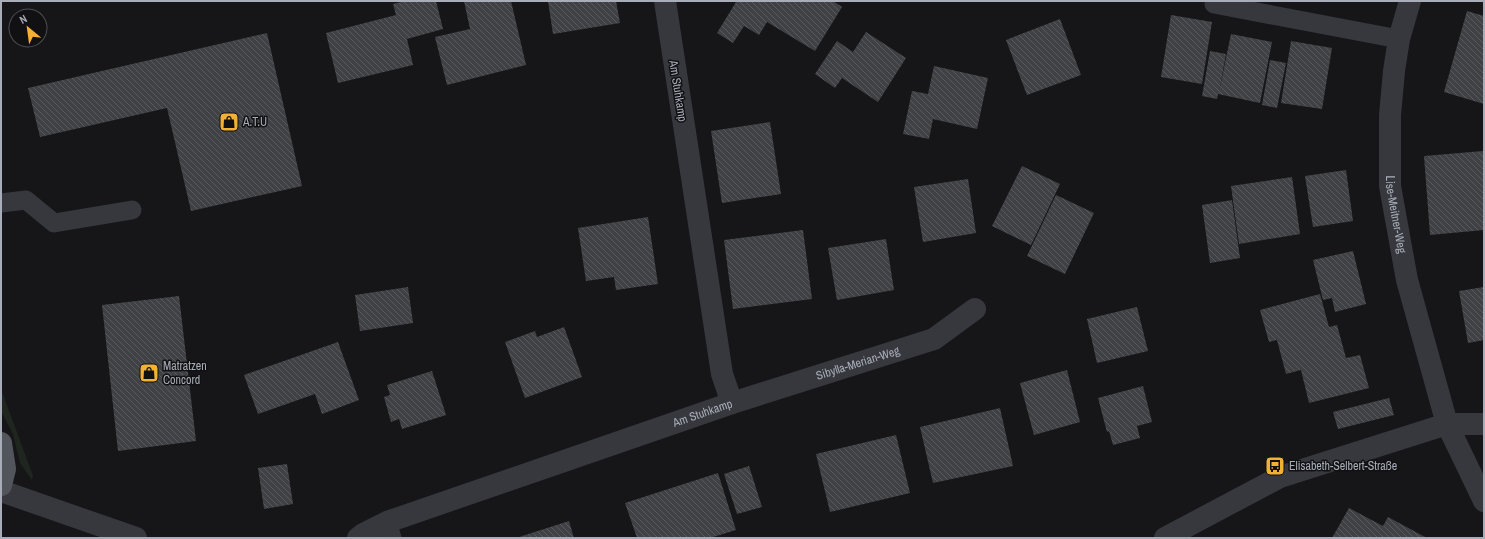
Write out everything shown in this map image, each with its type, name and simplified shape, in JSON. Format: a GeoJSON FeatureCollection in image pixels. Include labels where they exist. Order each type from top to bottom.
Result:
{"type":"FeatureCollection","features":[{"type":"Feature","properties":{"kind":"main road"},"geometry":{"type":"LineString","coordinates":[[1,442],[5,469],[1,485]]}},
{"type":"Feature","properties":{"kind":"street","name":"Am Stuhkamp"},"geometry":{"type":"LineString","coordinates":[[358,538],[363,534],[389,530],[732,403],[722,374],[665,1]]}},
{"type":"Feature","properties":{"kind":"street","name":"Lise-Meitner-Weg"},"geometry":{"type":"LineString","coordinates":[[1410,1],[1399,39],[1390,116],[1390,186],[1406,280],[1447,424],[1484,501]]}},
{"type":"Feature","properties":{"kind":"street","name":"Sibylla-Merian-Weg"},"geometry":{"type":"LineString","coordinates":[[732,403],[934,339],[975,309]]}},
{"type":"Feature","properties":{"kind":"street"},"geometry":{"type":"LineString","coordinates":[[1165,538],[1280,477],[1447,424],[1484,424]]}},
{"type":"Feature","properties":{"kind":"street"},"geometry":{"type":"LineString","coordinates":[[1,491],[136,538]]}},
{"type":"Feature","properties":{"kind":"lane"},"geometry":{"type":"LineString","coordinates":[[1214,4],[1399,39]]}},
{"type":"Feature","properties":{"kind":"lane"},"geometry":{"type":"LineString","coordinates":[[1,203],[26,200],[54,223],[132,210]]}},
{"type":"Feature","properties":{"kind":"shaded area"},"geometry":{"type":"Polygon","coordinates":[[[1,389],[33,476],[32,480],[20,463],[13,434],[1,411],[1,389]]]}},
{"type":"Feature","properties":{"kind":"building"},"geometry":{"type":"Polygon","coordinates":[[[405,1],[436,1],[443,29],[407,39],[413,65],[338,83],[326,33],[396,15],[393,4],[405,1]]]}},
{"type":"Feature","properties":{"kind":"building"},"geometry":{"type":"Polygon","coordinates":[[[464,1],[511,1],[526,65],[447,85],[435,37],[470,29],[464,1]]]}},
{"type":"Feature","properties":{"kind":"building"},"geometry":{"type":"Polygon","coordinates":[[[548,1],[616,1],[620,23],[553,34],[548,1]]]}},
{"type":"Feature","properties":{"kind":"building"},"geometry":{"type":"Polygon","coordinates":[[[733,1],[833,1],[842,7],[815,51],[767,22],[759,35],[744,26],[733,43],[717,33],[736,2],[733,1]]]}},
{"type":"Feature","properties":{"kind":"building"},"geometry":{"type":"Polygon","coordinates":[[[1467,11],[1484,16],[1484,104],[1444,92],[1467,11]]]}},
{"type":"Feature","properties":{"kind":"building"},"geometry":{"type":"Polygon","coordinates":[[[1171,15],[1212,22],[1202,84],[1161,77],[1171,15]]]}},
{"type":"Feature","properties":{"kind":"building"},"geometry":{"type":"Polygon","coordinates":[[[1060,19],[1081,75],[1027,95],[1006,40],[1060,19]]]}},
{"type":"Feature","properties":{"kind":"building"},"geometry":{"type":"Polygon","coordinates":[[[866,32],[906,58],[878,102],[842,78],[835,88],[815,74],[837,41],[853,52],[866,32]]]}},
{"type":"Feature","properties":{"kind":"building","name":"A.T.U"},"geometry":{"type":"Polygon","coordinates":[[[267,33],[302,186],[191,211],[167,108],[40,137],[28,88],[267,33]]]}},
{"type":"Feature","properties":{"kind":"building"},"geometry":{"type":"Polygon","coordinates":[[[1231,34],[1272,42],[1260,103],[1218,94],[1217,99],[1202,96],[1210,51],[1226,54],[1219,92],[1231,34]]]}},
{"type":"Feature","properties":{"kind":"building"},"geometry":{"type":"Polygon","coordinates":[[[1291,41],[1332,48],[1322,109],[1281,103],[1291,41]]]}},
{"type":"Feature","properties":{"kind":"building"},"geometry":{"type":"Polygon","coordinates":[[[1270,60],[1286,63],[1277,108],[1262,105],[1270,60]]]}},
{"type":"Feature","properties":{"kind":"building"},"geometry":{"type":"Polygon","coordinates":[[[934,66],[988,78],[977,129],[933,119],[929,139],[903,134],[912,91],[928,94],[934,66]]]}},
{"type":"Feature","properties":{"kind":"building"},"geometry":{"type":"Polygon","coordinates":[[[770,122],[781,194],[722,203],[711,131],[770,122]]]}},
{"type":"Feature","properties":{"kind":"building"},"geometry":{"type":"Polygon","coordinates":[[[1483,151],[1484,230],[1430,235],[1424,156],[1483,151]]]}},
{"type":"Feature","properties":{"kind":"building"},"geometry":{"type":"Polygon","coordinates":[[[1022,166],[1060,184],[1031,245],[992,226],[1022,166]]]}},
{"type":"Feature","properties":{"kind":"building"},"geometry":{"type":"Polygon","coordinates":[[[1346,170],[1353,221],[1313,227],[1305,176],[1346,170]]]}},
{"type":"Feature","properties":{"kind":"building"},"geometry":{"type":"Polygon","coordinates":[[[1292,177],[1300,234],[1239,244],[1231,186],[1292,177]]]}},
{"type":"Feature","properties":{"kind":"building"},"geometry":{"type":"Polygon","coordinates":[[[968,179],[976,233],[923,242],[914,187],[968,179]]]}},
{"type":"Feature","properties":{"kind":"building"},"geometry":{"type":"Polygon","coordinates":[[[1056,195],[1094,213],[1065,274],[1027,256],[1056,195]]]}},
{"type":"Feature","properties":{"kind":"building"},"geometry":{"type":"Polygon","coordinates":[[[1232,200],[1240,258],[1210,263],[1202,205],[1232,200]]]}},
{"type":"Feature","properties":{"kind":"building"},"geometry":{"type":"Polygon","coordinates":[[[648,217],[658,284],[616,290],[614,277],[586,281],[578,228],[648,217]]]}},
{"type":"Feature","properties":{"kind":"building"},"geometry":{"type":"Polygon","coordinates":[[[803,230],[812,299],[733,309],[724,240],[803,230]]]}},
{"type":"Feature","properties":{"kind":"building"},"geometry":{"type":"Polygon","coordinates":[[[886,239],[894,290],[837,300],[828,248],[886,239]]]}},
{"type":"Feature","properties":{"kind":"building"},"geometry":{"type":"Polygon","coordinates":[[[1353,251],[1366,304],[1335,312],[1332,298],[1323,300],[1313,260],[1353,251]]]}},
{"type":"Feature","properties":{"kind":"building"},"geometry":{"type":"Polygon","coordinates":[[[408,287],[413,323],[360,331],[355,295],[408,287]]]}},
{"type":"Feature","properties":{"kind":"building"},"geometry":{"type":"Polygon","coordinates":[[[1484,287],[1484,340],[1468,343],[1459,291],[1484,287]]]}},
{"type":"Feature","properties":{"kind":"building"},"geometry":{"type":"Polygon","coordinates":[[[1320,294],[1329,327],[1337,325],[1346,358],[1360,355],[1369,388],[1309,403],[1301,370],[1312,367],[1286,374],[1277,340],[1269,342],[1260,310],[1320,294]]]}},
{"type":"Feature","properties":{"kind":"building","name":"Matratzen Concord"},"geometry":{"type":"Polygon","coordinates":[[[179,296],[196,441],[118,451],[102,305],[179,296]]]}},
{"type":"Feature","properties":{"kind":"building"},"geometry":{"type":"Polygon","coordinates":[[[1137,307],[1148,351],[1097,363],[1087,319],[1137,307]]]}},
{"type":"Feature","properties":{"kind":"building"},"geometry":{"type":"Polygon","coordinates":[[[564,327],[582,377],[525,398],[505,342],[535,331],[537,337],[564,327]]]}},
{"type":"Feature","properties":{"kind":"building"},"geometry":{"type":"Polygon","coordinates":[[[338,342],[359,400],[322,414],[315,394],[258,414],[244,375],[338,342]]]}},
{"type":"Feature","properties":{"kind":"building"},"geometry":{"type":"Polygon","coordinates":[[[1067,370],[1080,422],[1034,435],[1020,383],[1067,370]]]}},
{"type":"Feature","properties":{"kind":"building"},"geometry":{"type":"Polygon","coordinates":[[[432,371],[446,415],[402,429],[399,419],[391,422],[384,397],[390,395],[387,385],[432,371]]]}},
{"type":"Feature","properties":{"kind":"building"},"geometry":{"type":"Polygon","coordinates":[[[1143,386],[1152,422],[1137,426],[1140,438],[1113,445],[1109,431],[1107,432],[1098,398],[1143,386]]]}},
{"type":"Feature","properties":{"kind":"building"},"geometry":{"type":"Polygon","coordinates":[[[1389,398],[1394,415],[1338,429],[1333,412],[1389,398]]]}},
{"type":"Feature","properties":{"kind":"building"},"geometry":{"type":"Polygon","coordinates":[[[1000,408],[1013,466],[933,483],[920,427],[1000,408]]]}},
{"type":"Feature","properties":{"kind":"building"},"geometry":{"type":"Polygon","coordinates":[[[896,435],[910,493],[830,512],[816,454],[896,435]]]}},
{"type":"Feature","properties":{"kind":"building"},"geometry":{"type":"Polygon","coordinates":[[[287,464],[293,504],[264,509],[258,468],[287,464]]]}},
{"type":"Feature","properties":{"kind":"building"},"geometry":{"type":"Polygon","coordinates":[[[749,466],[762,507],[737,514],[724,474],[749,466]]]}},
{"type":"Feature","properties":{"kind":"building"},"geometry":{"type":"Polygon","coordinates":[[[718,473],[736,530],[710,538],[637,538],[625,503],[718,473]]]}},
{"type":"Feature","properties":{"kind":"building"},"geometry":{"type":"Polygon","coordinates":[[[1349,508],[1383,526],[1388,517],[1427,538],[1332,538],[1349,508]]]}},
{"type":"Feature","properties":{"kind":"building"},"geometry":{"type":"Polygon","coordinates":[[[569,521],[574,538],[516,538],[569,521]]]}},
{"type":"Feature","properties":{"kind":"place","name":"A.T.U"},"geometry":{"type":"Point","coordinates":[229,122]}},
{"type":"Feature","properties":{"kind":"place","name":"Matratzen Concord"},"geometry":{"type":"Point","coordinates":[149,373]}},
{"type":"Feature","properties":{"kind":"place","name":"Elisabeth-Selbert-Straße"},"geometry":{"type":"Point","coordinates":[1275,466]}}]}
